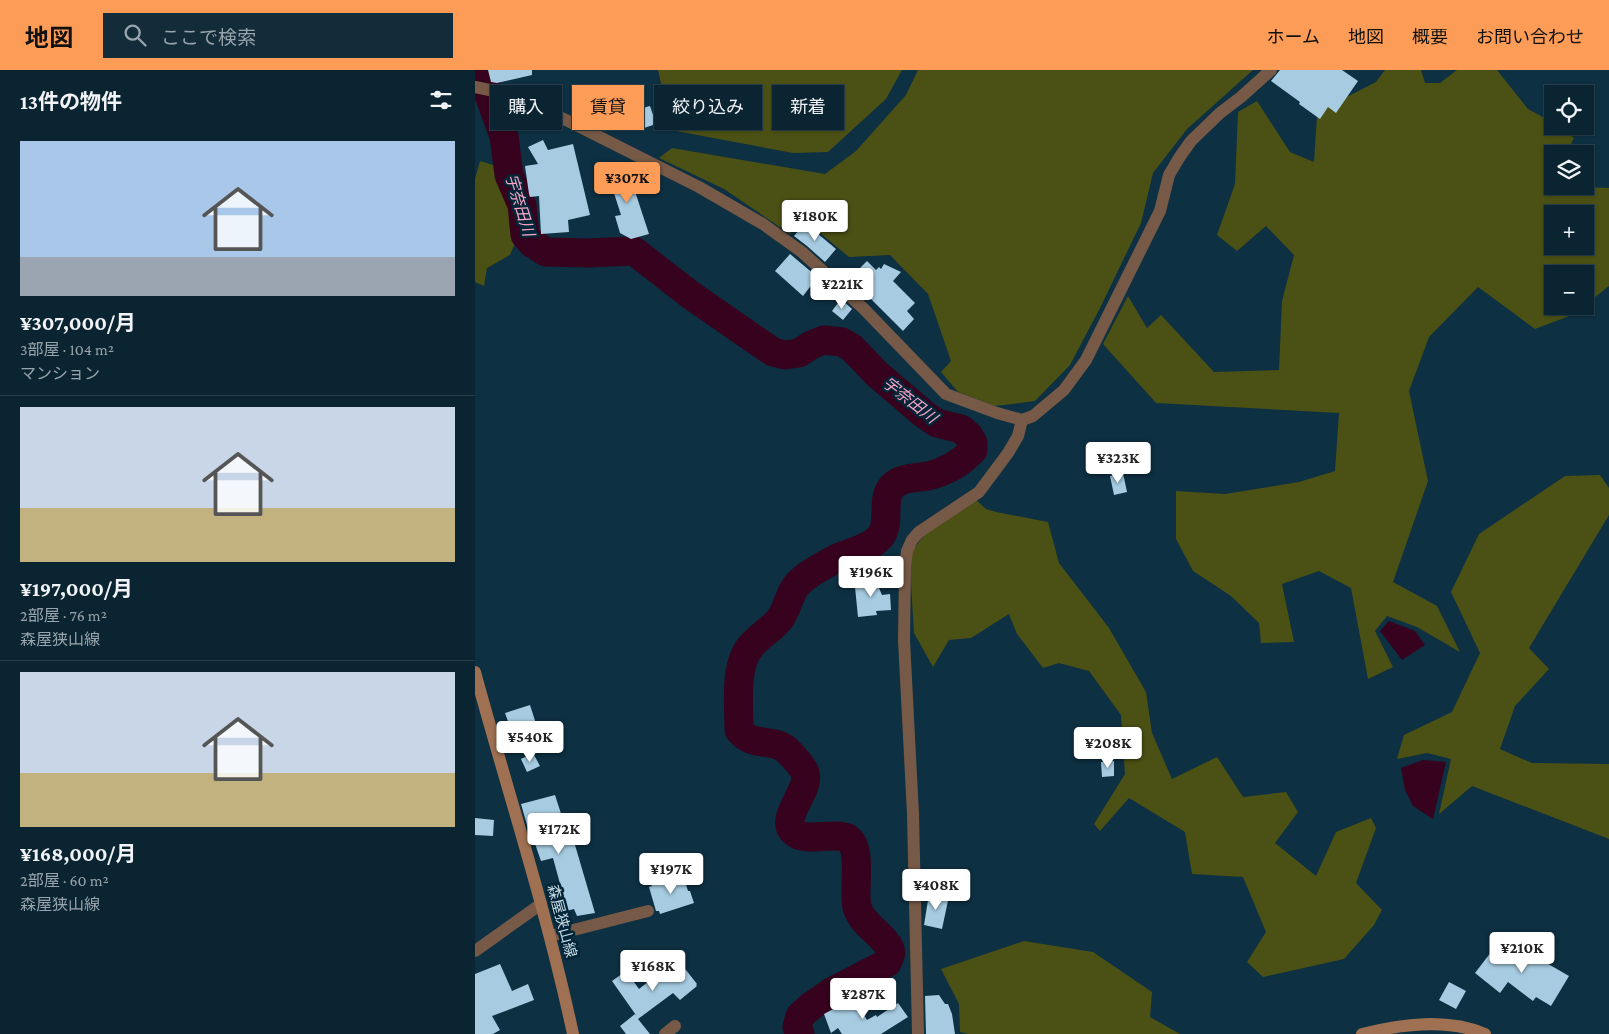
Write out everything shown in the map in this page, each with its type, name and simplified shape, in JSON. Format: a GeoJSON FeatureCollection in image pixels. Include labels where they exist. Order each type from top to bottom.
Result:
{"type":"FeatureCollection","features":[{"type":"Feature","properties":{"kind":"main road","name":"森屋狭山線"},"geometry":{"type":"LineString","coordinates":[[475,672],[550,936],[573,1034]]}},
{"type":"Feature","properties":{"kind":"main road"},"geometry":{"type":"LineString","coordinates":[[1362,1034],[1402,1026],[1433,1024],[1459,1026],[1485,1034]]}},
{"type":"Feature","properties":{"kind":"street"},"geometry":{"type":"LineString","coordinates":[[475,87],[500,91],[525,100],[699,186],[763,224],[802,252],[863,308],[946,394],[1022,420],[1033,416],[1064,390],[1086,360],[1160,210],[1169,175],[1191,141],[1271,70]]}},
{"type":"Feature","properties":{"kind":"street"},"geometry":{"type":"LineString","coordinates":[[918,1034],[913,814],[904,640],[907,552],[912,540],[919,532],[979,492],[1019,436],[1022,420]]}},
{"type":"Feature","properties":{"kind":"street"},"geometry":{"type":"LineString","coordinates":[[475,951],[541,904]]}},
{"type":"Feature","properties":{"kind":"street"},"geometry":{"type":"LineString","coordinates":[[550,936],[648,911]]}},
{"type":"Feature","properties":{"kind":"street"},"geometry":{"type":"LineString","coordinates":[[665,1034],[675,1026]]}},
{"type":"Feature","properties":{"kind":"green space"},"geometry":{"type":"Polygon","coordinates":[[[658,70],[902,70],[886,99],[828,152],[793,153],[671,130],[762,130],[762,85],[661,85],[658,70]]]}},
{"type":"Feature","properties":{"kind":"green space"},"geometry":{"type":"Polygon","coordinates":[[[918,70],[1253,70],[1187,129],[1153,173],[1141,223],[1100,308],[1070,365],[1035,401],[995,406],[958,392],[941,372],[951,361],[928,294],[890,255],[849,257],[803,219],[790,234],[724,189],[659,158],[672,148],[825,174],[856,151],[906,95],[918,70]]]}},
{"type":"Feature","properties":{"kind":"green space"},"geometry":{"type":"Polygon","coordinates":[[[1385,70],[1421,70],[1425,83],[1440,83],[1457,70],[1497,70],[1528,109],[1544,118],[1544,135],[1570,135],[1574,138],[1570,145],[1544,145],[1544,195],[1594,195],[1594,187],[1609,188],[1609,286],[1594,298],[1594,265],[1544,265],[1544,315],[1572,315],[1535,329],[1478,287],[1429,337],[1409,391],[1428,481],[1393,582],[1437,606],[1460,652],[1417,627],[1387,616],[1375,631],[1393,667],[1368,679],[1351,588],[1319,571],[1282,584],[1294,642],[1261,643],[1259,623],[1231,596],[1193,571],[1176,539],[1176,491],[1225,494],[1299,482],[1335,471],[1339,413],[1156,403],[1103,344],[1128,296],[1147,328],[1161,315],[1214,372],[1279,370],[1282,301],[1294,255],[1266,226],[1237,251],[1217,235],[1235,184],[1238,112],[1257,101],[1290,152],[1314,162],[1317,116],[1329,106],[1376,82],[1385,70]]]}},
{"type":"Feature","properties":{"kind":"green space"},"geometry":{"type":"Polygon","coordinates":[[[480,161],[517,172],[522,186],[524,223],[510,255],[487,268],[484,286],[475,282],[475,179],[480,161]]]}},
{"type":"Feature","properties":{"kind":"green space"},"geometry":{"type":"Polygon","coordinates":[[[1600,475],[1609,488],[1609,515],[1529,648],[1549,669],[1515,706],[1500,749],[1532,763],[1609,764],[1609,839],[1472,786],[1439,814],[1451,759],[1427,753],[1397,759],[1404,735],[1452,712],[1480,653],[1451,592],[1479,534],[1565,476],[1600,475]]]}},
{"type":"Feature","properties":{"kind":"green space"},"geometry":{"type":"Polygon","coordinates":[[[975,499],[986,509],[1048,522],[1059,563],[1109,628],[1146,692],[1152,733],[1172,779],[1217,757],[1243,797],[1286,792],[1298,812],[1275,843],[1316,876],[1336,832],[1371,818],[1376,828],[1356,883],[1382,910],[1374,925],[1344,959],[1263,977],[1247,962],[1266,932],[1243,877],[1192,874],[1185,832],[1129,798],[1100,831],[1094,824],[1125,774],[1121,715],[1089,671],[1059,663],[1043,668],[1017,634],[1009,614],[971,638],[949,640],[933,667],[914,633],[910,567],[913,550],[925,534],[975,499]]]}},
{"type":"Feature","properties":{"kind":"green space"},"geometry":{"type":"Polygon","coordinates":[[[1024,941],[1093,952],[1152,992],[1150,1017],[1180,1034],[968,1034],[960,1032],[959,1004],[941,969],[1024,941]]]}},
{"type":"Feature","properties":{"kind":"shaded area"},"geometry":{"type":"Polygon","coordinates":[[[1389,621],[1415,631],[1425,645],[1402,660],[1380,631],[1389,621]]]}},
{"type":"Feature","properties":{"kind":"shaded area"},"geometry":{"type":"Polygon","coordinates":[[[1423,760],[1446,762],[1433,819],[1413,806],[1405,790],[1401,768],[1423,760]]]}},
{"type":"Feature","properties":{"kind":"building"},"geometry":{"type":"Polygon","coordinates":[[[488,70],[532,70],[532,75],[497,83],[491,82],[488,70]]]}},
{"type":"Feature","properties":{"kind":"building"},"geometry":{"type":"Polygon","coordinates":[[[1280,70],[1342,70],[1358,81],[1336,113],[1328,107],[1320,119],[1271,81],[1280,70]]]}},
{"type":"Feature","properties":{"kind":"building"},"geometry":{"type":"Polygon","coordinates":[[[650,106],[654,125],[644,128],[644,108],[650,106]]]}},
{"type":"Feature","properties":{"kind":"building"},"geometry":{"type":"Polygon","coordinates":[[[543,140],[548,150],[573,144],[590,215],[568,220],[569,232],[541,234],[539,196],[530,197],[529,194],[525,166],[538,164],[528,147],[543,140]]]}},
{"type":"Feature","properties":{"kind":"building"},"geometry":{"type":"Polygon","coordinates":[[[627,167],[649,234],[631,239],[620,233],[615,216],[621,215],[613,190],[608,191],[603,174],[627,167]]]}},
{"type":"Feature","properties":{"kind":"building"},"geometry":{"type":"Polygon","coordinates":[[[805,223],[836,249],[825,262],[794,236],[805,223]]]}},
{"type":"Feature","properties":{"kind":"building"},"geometry":{"type":"Polygon","coordinates":[[[790,254],[815,275],[810,281],[813,283],[803,296],[775,271],[790,254]]]}},
{"type":"Feature","properties":{"kind":"building"},"geometry":{"type":"Polygon","coordinates":[[[867,261],[876,270],[879,267],[881,269],[884,264],[901,272],[893,281],[915,303],[907,311],[914,319],[903,331],[865,293],[863,297],[851,286],[848,280],[867,261]]]}},
{"type":"Feature","properties":{"kind":"building"},"geometry":{"type":"Polygon","coordinates":[[[841,299],[852,309],[843,320],[832,311],[841,299]]]}},
{"type":"Feature","properties":{"kind":"building"},"geometry":{"type":"Polygon","coordinates":[[[1123,473],[1127,492],[1114,495],[1110,476],[1123,473]]]}},
{"type":"Feature","properties":{"kind":"building"},"geometry":{"type":"Polygon","coordinates":[[[873,574],[882,595],[890,594],[891,610],[876,611],[877,615],[858,617],[855,587],[861,584],[860,580],[873,574]]]}},
{"type":"Feature","properties":{"kind":"building"},"geometry":{"type":"Polygon","coordinates":[[[530,705],[538,730],[514,738],[505,713],[530,705]]]}},
{"type":"Feature","properties":{"kind":"building"},"geometry":{"type":"Polygon","coordinates":[[[533,753],[540,766],[527,772],[521,759],[533,753]]]}},
{"type":"Feature","properties":{"kind":"building"},"geometry":{"type":"Polygon","coordinates":[[[1114,761],[1114,776],[1102,777],[1101,762],[1114,761]]]}},
{"type":"Feature","properties":{"kind":"building"},"geometry":{"type":"Polygon","coordinates":[[[555,795],[566,829],[570,828],[595,913],[577,916],[574,909],[554,914],[548,895],[562,891],[553,858],[541,861],[533,838],[531,839],[521,804],[555,795]]]}},
{"type":"Feature","properties":{"kind":"building"},"geometry":{"type":"Polygon","coordinates":[[[475,818],[494,820],[493,836],[475,835],[475,818]]]}},
{"type":"Feature","properties":{"kind":"building"},"geometry":{"type":"Polygon","coordinates":[[[683,875],[694,903],[660,914],[659,911],[656,911],[649,887],[652,886],[651,884],[683,875]]]}},
{"type":"Feature","properties":{"kind":"building"},"geometry":{"type":"Polygon","coordinates":[[[929,894],[949,896],[942,929],[924,925],[929,894]]]}},
{"type":"Feature","properties":{"kind":"building"},"geometry":{"type":"Polygon","coordinates":[[[1498,943],[1509,952],[1513,947],[1523,955],[1527,950],[1569,976],[1551,1006],[1536,997],[1533,1001],[1508,982],[1500,993],[1475,973],[1498,943]]]}},
{"type":"Feature","properties":{"kind":"building"},"geometry":{"type":"Polygon","coordinates":[[[675,956],[697,986],[680,1000],[673,993],[638,1019],[650,1034],[626,1034],[620,1026],[635,1014],[638,1018],[612,981],[626,971],[639,989],[663,970],[661,967],[675,956]]]}},
{"type":"Feature","properties":{"kind":"building"},"geometry":{"type":"Polygon","coordinates":[[[500,964],[512,991],[528,984],[534,1000],[492,1016],[500,1030],[493,1034],[475,1034],[475,974],[500,964]]]}},
{"type":"Feature","properties":{"kind":"building"},"geometry":{"type":"Polygon","coordinates":[[[1449,982],[1466,991],[1456,1009],[1439,1000],[1449,982]]]}},
{"type":"Feature","properties":{"kind":"building"},"geometry":{"type":"Polygon","coordinates":[[[939,995],[945,1004],[948,1004],[952,1014],[955,1034],[926,1034],[925,996],[939,995]]]}},
{"type":"Feature","properties":{"kind":"building"},"geometry":{"type":"Polygon","coordinates":[[[854,998],[867,1020],[876,1015],[877,1017],[898,1003],[908,1017],[881,1034],[842,1034],[838,1028],[831,1033],[824,1014],[854,998]]]}},
{"type":"Feature","properties":{"kind":"waterway","name":"宇奈田川"},"geometry":{"type":"LineString","coordinates":[[480,70],[504,136],[509,175],[522,205],[525,235],[532,243],[546,252],[634,251],[692,296],[773,352],[785,355],[799,353],[811,345],[824,340],[842,342],[852,348],[877,374],[925,415],[937,423],[961,429],[969,436],[973,443],[973,450],[947,469],[924,477],[901,480],[892,487],[888,493],[884,531],[880,537],[875,542],[836,559],[801,581],[794,589],[781,617],[776,624],[751,646],[742,664],[738,698],[739,730],[751,739],[783,747],[802,768],[806,780],[792,813],[791,827],[800,836],[842,836],[852,843],[855,850],[857,870],[857,907],[868,925],[883,939],[891,951],[887,963],[833,991],[800,1016],[797,1027],[800,1034]]}}]}
